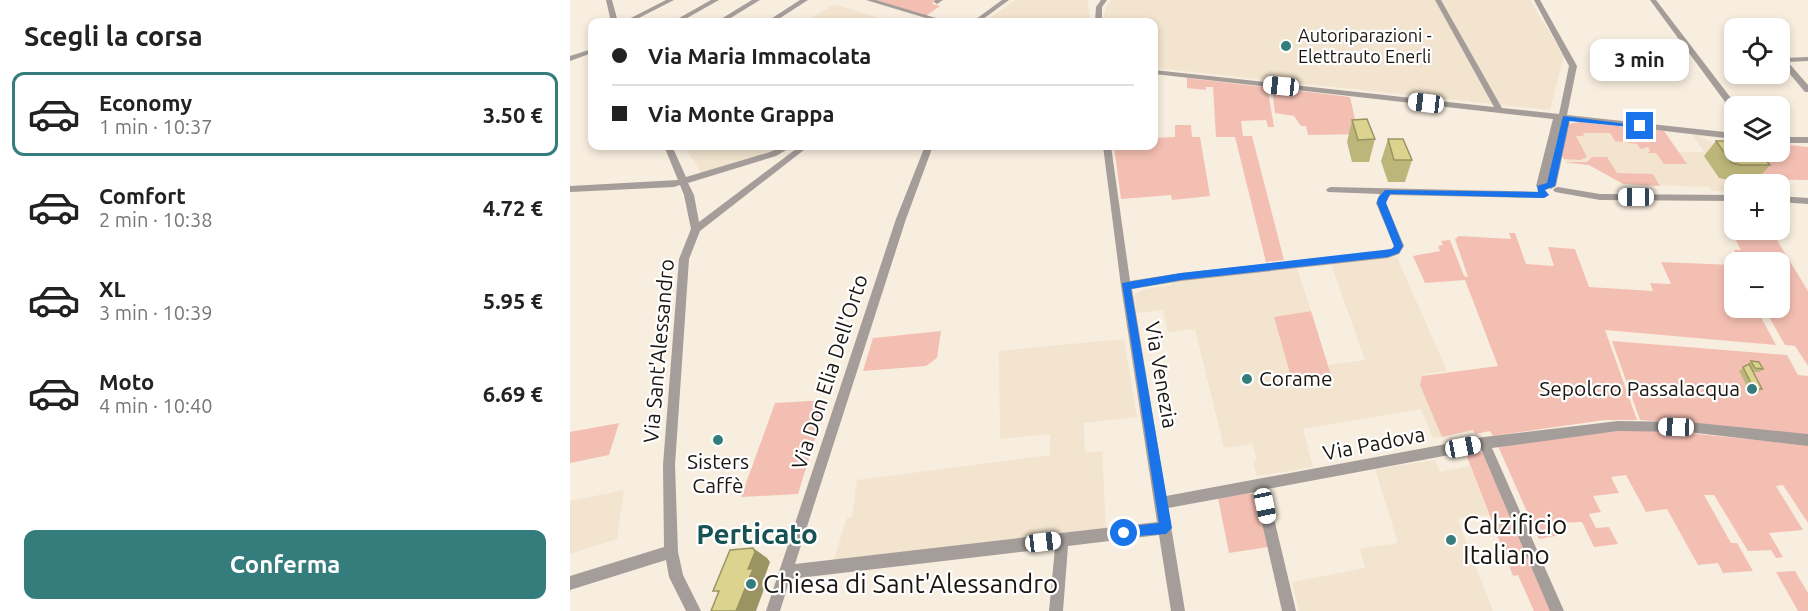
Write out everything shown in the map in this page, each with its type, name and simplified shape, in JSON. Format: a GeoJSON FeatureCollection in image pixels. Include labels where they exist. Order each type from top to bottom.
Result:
{"type":"FeatureCollection","features":[{"type":"Feature","properties":{"kind":"street"},"geometry":{"type":"LineString","coordinates":[[609,0],[614,18]]}},
{"type":"Feature","properties":{"kind":"street"},"geometry":{"type":"LineString","coordinates":[[635,18],[670,0]]}},
{"type":"Feature","properties":{"kind":"street"},"geometry":{"type":"LineString","coordinates":[[683,18],[716,0]]}},
{"type":"Feature","properties":{"kind":"street"},"geometry":{"type":"LineString","coordinates":[[727,18],[757,0]]}},
{"type":"Feature","properties":{"kind":"street"},"geometry":{"type":"LineString","coordinates":[[776,18],[805,0]]}},
{"type":"Feature","properties":{"kind":"street"},"geometry":{"type":"LineString","coordinates":[[869,0],[931,18]]}},
{"type":"Feature","properties":{"kind":"street"},"geometry":{"type":"LineString","coordinates":[[981,18],[1006,0]]}},
{"type":"Feature","properties":{"kind":"street"},"geometry":{"type":"LineString","coordinates":[[1092,0],[1096,18]]}},
{"type":"Feature","properties":{"kind":"street"},"geometry":{"type":"LineString","coordinates":[[1097,18],[1099,7],[1104,0]]}},
{"type":"Feature","properties":{"kind":"street"},"geometry":{"type":"LineString","coordinates":[[1438,0],[1500,111]]}},
{"type":"Feature","properties":{"kind":"street"},"geometry":{"type":"LineString","coordinates":[[1537,0],[1573,66],[1547,189]]}},
{"type":"Feature","properties":{"kind":"street"},"geometry":{"type":"LineString","coordinates":[[1653,0],[1725,96]]}},
{"type":"Feature","properties":{"kind":"street"},"geometry":{"type":"LineString","coordinates":[[570,59],[588,52]]}},
{"type":"Feature","properties":{"kind":"street"},"geometry":{"type":"LineString","coordinates":[[1808,59],[1782,60],[1808,90]]}},
{"type":"Feature","properties":{"kind":"street"},"geometry":{"type":"LineString","coordinates":[[1158,72],[1724,135]]}},
{"type":"Feature","properties":{"kind":"street"},"geometry":{"type":"LineString","coordinates":[[1790,141],[1808,142]]}},
{"type":"Feature","properties":{"kind":"street"},"geometry":{"type":"LineString","coordinates":[[670,150],[685,182],[696,229],[799,150]]}},
{"type":"Feature","properties":{"kind":"street"},"geometry":{"type":"LineString","coordinates":[[570,189],[685,182],[781,150]]}},
{"type":"Feature","properties":{"kind":"street","name":"Via Don Elia Dell'Orto"},"geometry":{"type":"LineString","coordinates":[[773,611],[788,572],[901,219],[927,150]]}},
{"type":"Feature","properties":{"kind":"street","name":"Via Venezia"},"geometry":{"type":"LineString","coordinates":[[1108,150],[1126,286],[1178,611]]}},
{"type":"Feature","properties":{"kind":"street"},"geometry":{"type":"LineString","coordinates":[[1331,190],[1523,194],[1547,189],[1600,197],[1724,198]]}},
{"type":"Feature","properties":{"kind":"street"},"geometry":{"type":"LineString","coordinates":[[1126,286],[1181,277],[1385,255],[1396,251],[1399,246],[1381,203],[1382,198],[1388,192]]}},
{"type":"Feature","properties":{"kind":"street"},"geometry":{"type":"LineString","coordinates":[[1790,200],[1808,201]]}},
{"type":"Feature","properties":{"kind":"street","name":"Via Sant'Alessandro"},"geometry":{"type":"LineString","coordinates":[[694,611],[676,577],[671,552],[669,465],[682,270],[687,248],[696,229]]}},
{"type":"Feature","properties":{"kind":"street","name":"Via Padova"},"geometry":{"type":"LineString","coordinates":[[1162,503],[1484,443],[1618,426],[1647,425],[1808,440]]}},
{"type":"Feature","properties":{"kind":"street"},"geometry":{"type":"LineString","coordinates":[[1484,443],[1557,611]]}},
{"type":"Feature","properties":{"kind":"street"},"geometry":{"type":"LineString","coordinates":[[1260,485],[1288,611]]}},
{"type":"Feature","properties":{"kind":"street"},"geometry":{"type":"LineString","coordinates":[[788,572],[1166,528]]}},
{"type":"Feature","properties":{"kind":"street"},"geometry":{"type":"LineString","coordinates":[[1056,611],[1062,540]]}},
{"type":"Feature","properties":{"kind":"street"},"geometry":{"type":"LineString","coordinates":[[570,583],[671,552]]}},
{"type":"Feature","properties":{"kind":"shaded area"},"geometry":{"type":"Polygon","coordinates":[[[876,0],[936,0],[932,4],[940,6],[926,16],[876,0]]]}},
{"type":"Feature","properties":{"kind":"shaded area"},"geometry":{"type":"Polygon","coordinates":[[[1015,0],[1088,0],[1090,18],[990,18],[1015,0]]]}},
{"type":"Feature","properties":{"kind":"shaded area"},"geometry":{"type":"Polygon","coordinates":[[[1112,0],[1530,0],[1564,56],[1550,110],[1158,68],[1158,18],[1103,18],[1107,5],[1112,0]]]}},
{"type":"Feature","properties":{"kind":"shaded area"},"geometry":{"type":"Polygon","coordinates":[[[834,4],[880,18],[811,18],[834,4]]]}},
{"type":"Feature","properties":{"kind":"shaded area"},"geometry":{"type":"Polygon","coordinates":[[[1187,78],[1264,87],[1268,91],[1274,127],[1268,127],[1266,120],[1241,121],[1243,136],[1252,136],[1284,260],[1266,262],[1235,137],[1216,137],[1213,87],[1206,87],[1206,90],[1187,88],[1187,78]]]}},
{"type":"Feature","properties":{"kind":"shaded area"},"geometry":{"type":"Polygon","coordinates":[[[1276,88],[1350,97],[1357,128],[1371,130],[1373,134],[1308,135],[1306,126],[1301,126],[1294,116],[1275,113],[1272,90],[1276,88]]]}},
{"type":"Feature","properties":{"kind":"shaded area"},"geometry":{"type":"Polygon","coordinates":[[[1580,122],[1664,131],[1677,152],[1704,152],[1692,134],[1724,138],[1698,136],[1724,148],[1724,162],[1789,162],[1808,180],[1790,180],[1790,174],[1743,174],[1705,157],[1719,178],[1724,178],[1724,191],[1713,191],[1709,187],[1623,184],[1589,165],[1567,164],[1562,156],[1580,122]]]}},
{"type":"Feature","properties":{"kind":"shaded area"},"geometry":{"type":"Polygon","coordinates":[[[1580,122],[1664,131],[1687,164],[1664,164],[1656,153],[1647,153],[1650,151],[1648,147],[1641,149],[1637,144],[1615,141],[1610,133],[1583,133],[1584,136],[1576,136],[1587,157],[1580,160],[1564,159],[1562,156],[1568,124],[1580,122]]]}},
{"type":"Feature","properties":{"kind":"shaded area"},"geometry":{"type":"Polygon","coordinates":[[[1175,125],[1191,125],[1192,137],[1200,137],[1210,196],[1172,200],[1171,195],[1121,199],[1115,150],[1158,150],[1158,138],[1175,137],[1175,125]]]}},
{"type":"Feature","properties":{"kind":"shaded area"},"geometry":{"type":"Polygon","coordinates":[[[1790,145],[1808,147],[1808,180],[1790,180],[1790,174],[1756,174],[1747,162],[1790,162],[1790,145]]]}},
{"type":"Feature","properties":{"kind":"shaded area"},"geometry":{"type":"Polygon","coordinates":[[[687,150],[777,150],[771,153],[701,173],[687,150]]]}},
{"type":"Feature","properties":{"kind":"shaded area"},"geometry":{"type":"Polygon","coordinates":[[[1592,157],[1607,157],[1617,173],[1653,174],[1660,186],[1623,184],[1589,165],[1566,162],[1587,162],[1592,157]]]}},
{"type":"Feature","properties":{"kind":"shaded area"},"geometry":{"type":"Polygon","coordinates":[[[1509,233],[1515,233],[1526,264],[1554,266],[1548,247],[1575,249],[1589,287],[1653,291],[1650,283],[1671,284],[1661,262],[1724,265],[1724,318],[1761,318],[1776,345],[1605,330],[1637,420],[1605,420],[1493,436],[1490,431],[1475,434],[1473,430],[1442,437],[1420,385],[1422,376],[1498,366],[1465,280],[1425,283],[1413,256],[1440,251],[1438,246],[1443,245],[1441,241],[1450,240],[1464,276],[1468,277],[1455,239],[1459,236],[1511,239],[1509,233]]]}},
{"type":"Feature","properties":{"kind":"shaded area"},"geometry":{"type":"Polygon","coordinates":[[[1736,240],[1777,240],[1784,252],[1735,252],[1734,250],[1741,250],[1736,240]]]}},
{"type":"Feature","properties":{"kind":"shaded area"},"geometry":{"type":"Polygon","coordinates":[[[1397,257],[1447,371],[1425,374],[1420,385],[1442,437],[1433,438],[1421,409],[1303,429],[1313,467],[1257,476],[1253,462],[1257,460],[1252,444],[1224,448],[1195,329],[1168,332],[1163,310],[1137,313],[1134,295],[1145,289],[1171,285],[1175,280],[1296,265],[1311,311],[1274,317],[1291,377],[1331,374],[1328,365],[1365,360],[1331,264],[1397,257]]]}},
{"type":"Feature","properties":{"kind":"shaded area"},"geometry":{"type":"Polygon","coordinates":[[[1790,261],[1808,291],[1808,366],[1795,346],[1785,345],[1770,318],[1790,318],[1790,261]]]}},
{"type":"Feature","properties":{"kind":"shaded area"},"geometry":{"type":"Polygon","coordinates":[[[1311,311],[1331,375],[1291,377],[1274,317],[1311,311]]]}},
{"type":"Feature","properties":{"kind":"shaded area"},"geometry":{"type":"Polygon","coordinates":[[[941,331],[937,358],[926,366],[863,371],[873,338],[941,331]]]}},
{"type":"Feature","properties":{"kind":"shaded area"},"geometry":{"type":"Polygon","coordinates":[[[1124,339],[1137,417],[1084,423],[1085,453],[1102,451],[1106,529],[833,562],[847,518],[852,517],[857,480],[1050,455],[1050,434],[1000,439],[999,351],[1124,339]]]}},
{"type":"Feature","properties":{"kind":"shaded area"},"geometry":{"type":"Polygon","coordinates":[[[1612,341],[1787,355],[1798,375],[1808,376],[1808,435],[1697,426],[1689,420],[1682,420],[1678,423],[1640,420],[1612,341]]]}},
{"type":"Feature","properties":{"kind":"shaded area"},"geometry":{"type":"Polygon","coordinates":[[[827,400],[798,494],[741,497],[775,403],[827,400]]]}},
{"type":"Feature","properties":{"kind":"shaded area"},"geometry":{"type":"Polygon","coordinates":[[[619,423],[609,455],[570,463],[570,432],[619,423]]]}},
{"type":"Feature","properties":{"kind":"shaded area"},"geometry":{"type":"Polygon","coordinates":[[[1625,430],[1677,432],[1808,445],[1808,523],[1783,485],[1776,486],[1803,530],[1769,533],[1783,557],[1776,558],[1771,550],[1748,551],[1714,495],[1704,495],[1731,543],[1737,543],[1753,571],[1723,573],[1718,563],[1698,565],[1667,509],[1646,512],[1626,475],[1611,477],[1619,493],[1593,496],[1601,512],[1589,514],[1596,528],[1609,527],[1618,544],[1594,547],[1582,522],[1556,523],[1561,535],[1539,539],[1498,446],[1625,430]]]}},
{"type":"Feature","properties":{"kind":"shaded area"},"geometry":{"type":"Polygon","coordinates":[[[1483,453],[1551,611],[1534,611],[1518,575],[1513,576],[1466,454],[1483,453]]]}},
{"type":"Feature","properties":{"kind":"shaded area"},"geometry":{"type":"Polygon","coordinates":[[[1435,460],[1440,472],[1470,466],[1489,515],[1457,518],[1493,611],[1299,611],[1292,582],[1365,568],[1360,549],[1398,543],[1375,469],[1435,460]]]}},
{"type":"Feature","properties":{"kind":"shaded area"},"geometry":{"type":"Polygon","coordinates":[[[624,490],[617,539],[570,554],[570,501],[624,490]]]}},
{"type":"Feature","properties":{"kind":"shaded area"},"geometry":{"type":"Polygon","coordinates":[[[1253,494],[1257,500],[1268,547],[1229,553],[1218,498],[1253,494]]]}},
{"type":"Feature","properties":{"kind":"shaded area"},"geometry":{"type":"Polygon","coordinates":[[[1795,571],[1808,593],[1808,611],[1798,611],[1776,572],[1795,571]]]}},
{"type":"Feature","properties":{"kind":"building"},"geometry":{"type":"Polygon","coordinates":[[[1367,119],[1375,139],[1358,140],[1352,120],[1367,119]]]}},
{"type":"Feature","properties":{"kind":"building"},"geometry":{"type":"Polygon","coordinates":[[[1388,139],[1403,139],[1412,160],[1394,160],[1388,139]]]}},
{"type":"Feature","properties":{"kind":"building"},"geometry":{"type":"Polygon","coordinates":[[[1716,141],[1724,141],[1724,152],[1716,141]]]}},
{"type":"Feature","properties":{"kind":"building"},"geometry":{"type":"Polygon","coordinates":[[[1767,162],[1770,165],[1741,165],[1732,163],[1767,162]]]}},
{"type":"Feature","properties":{"kind":"building"},"geometry":{"type":"Polygon","coordinates":[[[1751,361],[1759,362],[1763,369],[1755,368],[1751,361]]]}},
{"type":"Feature","properties":{"kind":"building"},"geometry":{"type":"Polygon","coordinates":[[[1749,364],[1762,389],[1754,389],[1743,367],[1749,364]]]}},
{"type":"Feature","properties":{"kind":"building"},"geometry":{"type":"Polygon","coordinates":[[[753,548],[755,552],[748,569],[753,569],[736,611],[711,611],[719,591],[713,591],[730,550],[753,548]]]}},
{"type":"Feature","properties":{"kind":"place","name":"Autoriparazioni - Elettrauto Enerli"},"geometry":{"type":"Point","coordinates":[1286,46]}},
{"type":"Feature","properties":{"kind":"place","name":"Corame"},"geometry":{"type":"Point","coordinates":[1247,379]}},
{"type":"Feature","properties":{"kind":"place","name":"Sepolcro Passalacqua"},"geometry":{"type":"Point","coordinates":[1752,389]}},
{"type":"Feature","properties":{"kind":"place","name":"Sisters Caffè"},"geometry":{"type":"Point","coordinates":[718,440]}},
{"type":"Feature","properties":{"kind":"place","name":"Calzificio Italiano"},"geometry":{"type":"Point","coordinates":[1451,540]}},
{"type":"Feature","properties":{"kind":"place","name":"Chiesa di Sant'Alessandro"},"geometry":{"type":"Point","coordinates":[751,584]}},
{"type":"Feature","properties":{"kind":"district","name":"Perticato"},"geometry":{"type":"Point","coordinates":[757,534]}},
{"type":"Feature","properties":{"kind":"route"},"geometry":{"type":"LineString","coordinates":[[1124,533],[1166,528],[1126,286],[1289,264],[1385,255],[1396,251],[1399,246],[1381,203],[1382,198],[1388,192],[1544,195],[1539,190],[1541,186],[1551,186],[1551,177],[1566,118],[1640,126]]}}]}
